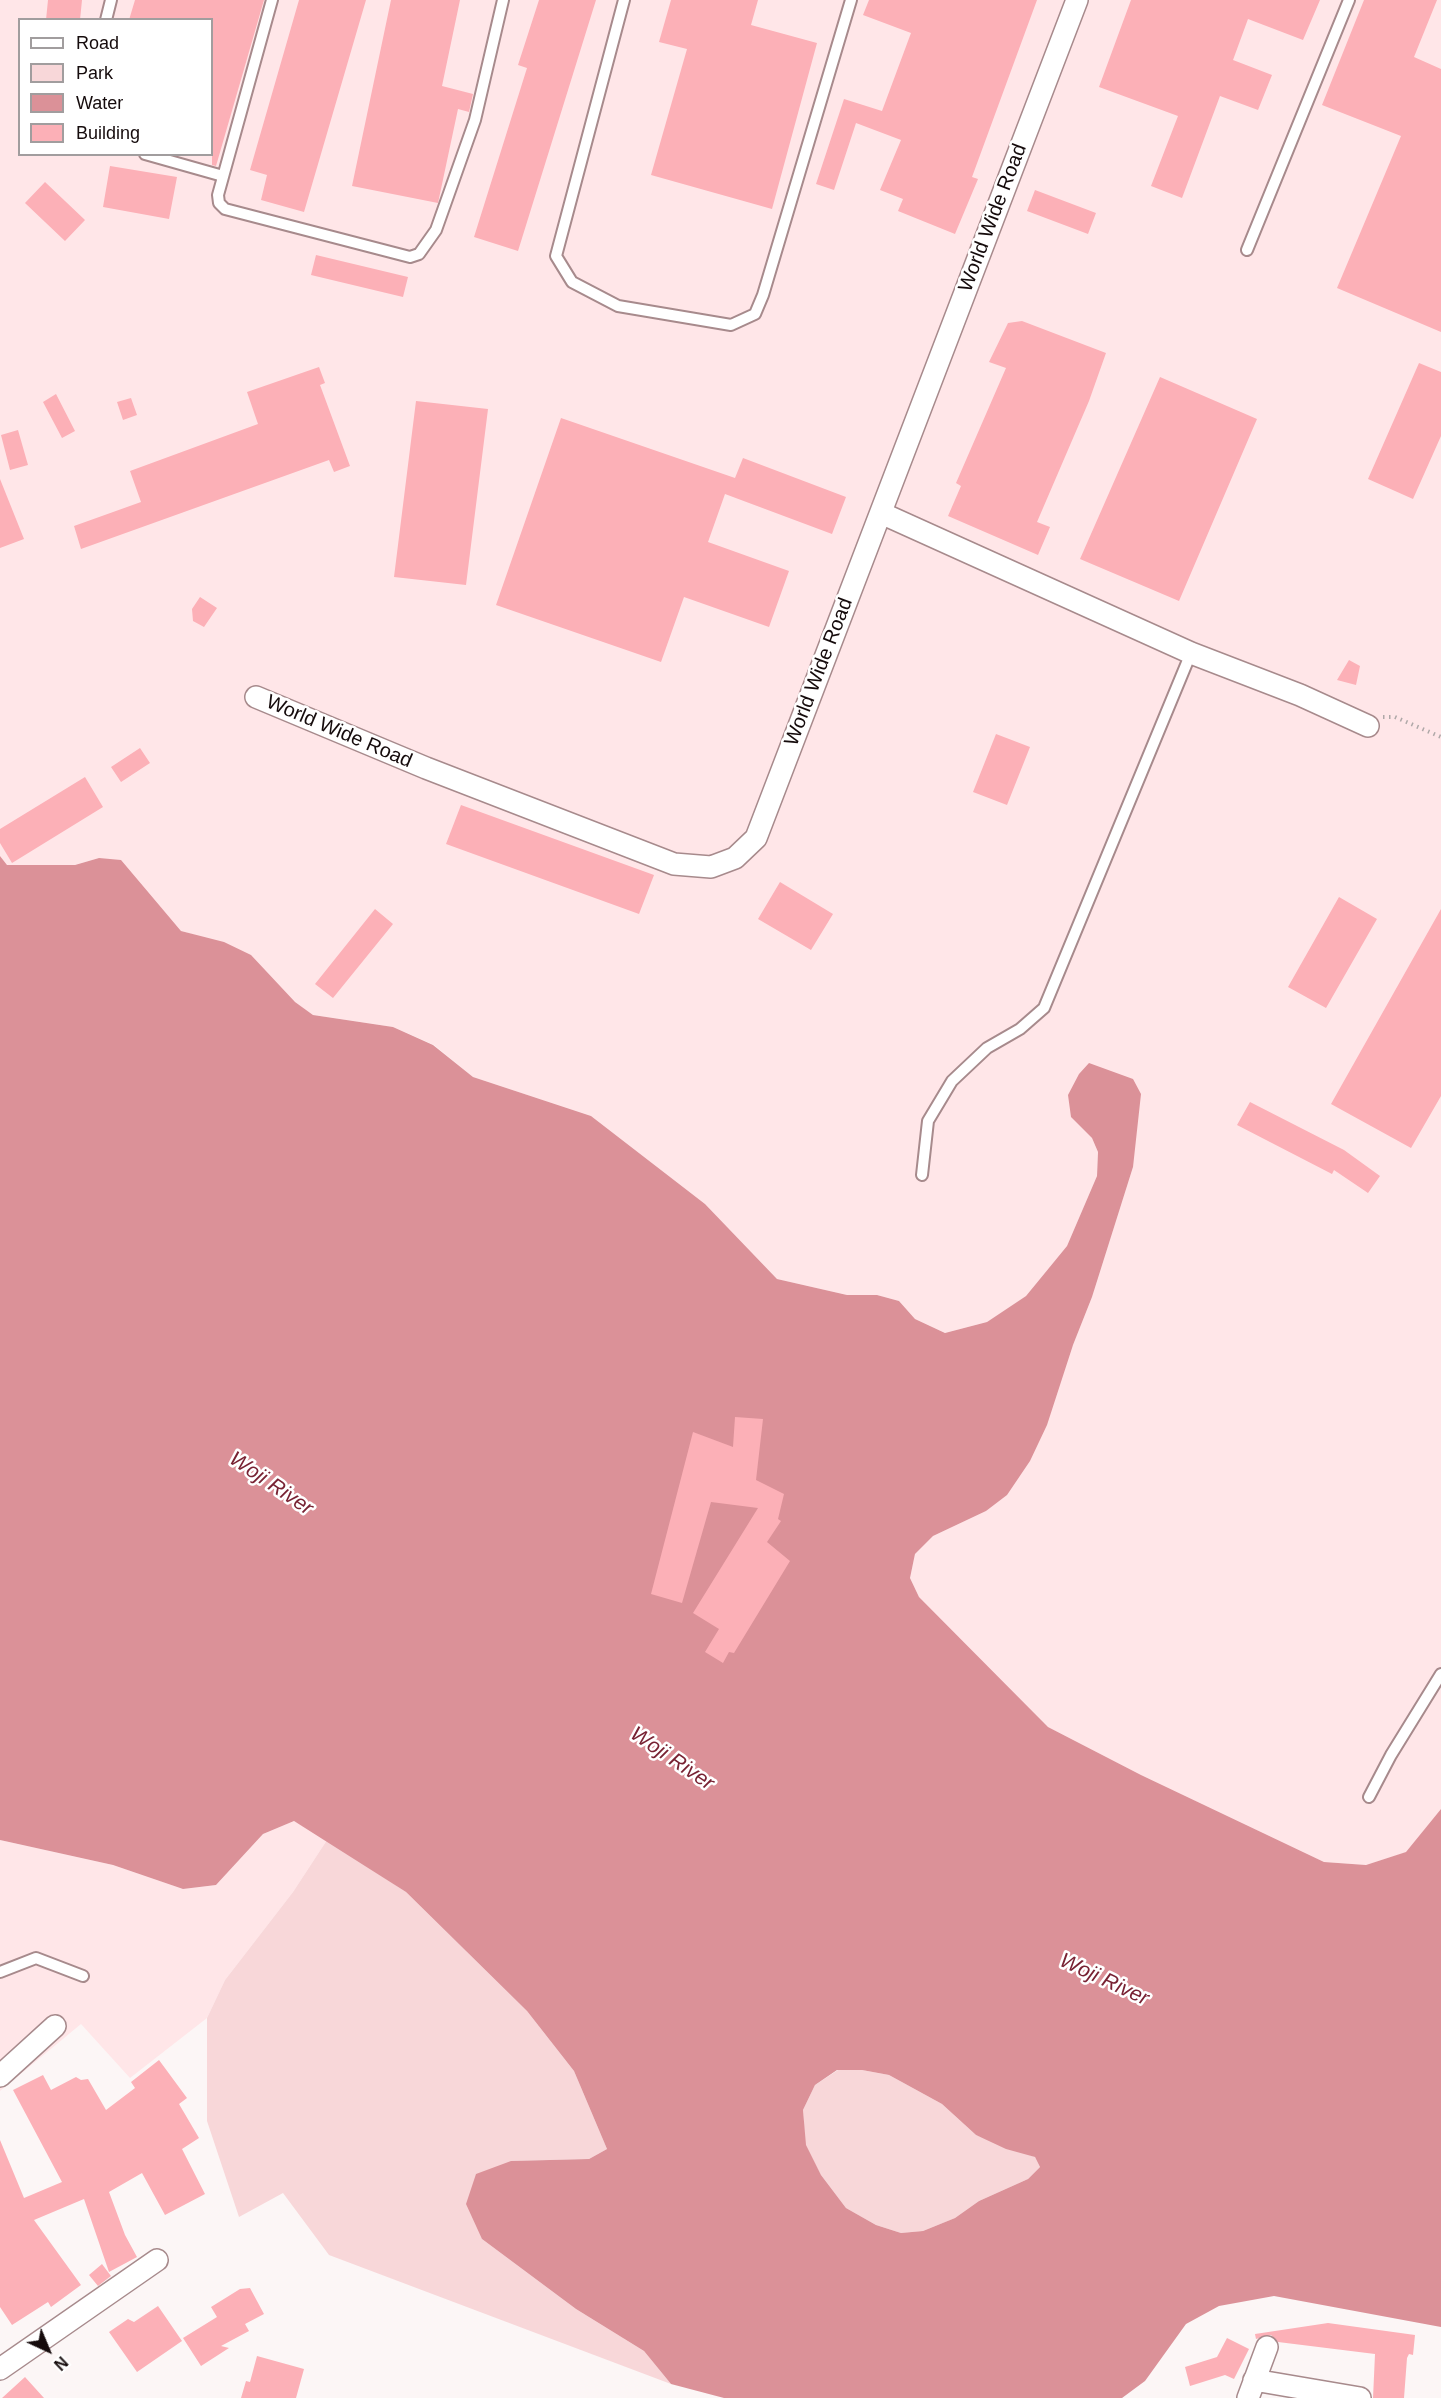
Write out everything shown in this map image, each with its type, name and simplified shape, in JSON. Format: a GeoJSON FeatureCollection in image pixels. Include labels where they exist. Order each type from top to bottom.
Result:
{"type":"FeatureCollection","features":[{"type":"Feature","properties":{"kind":"street","name":"World Wide Road"},"geometry":{"type":"LineString","coordinates":[[256,697],[426,768],[674,864],[711,867],[735,858],[756,838],[1077,0]]}},
{"type":"Feature","properties":{"kind":"street"},"geometry":{"type":"LineString","coordinates":[[880,513],[1191,653],[1300,695],[1368,726]]}},
{"type":"Feature","properties":{"kind":"street"},"geometry":{"type":"LineString","coordinates":[[0,2076],[55,2026]]}},
{"type":"Feature","properties":{"kind":"street"},"geometry":{"type":"LineString","coordinates":[[0,2369],[157,2260]]}},
{"type":"Feature","properties":{"kind":"street"},"geometry":{"type":"LineString","coordinates":[[1267,2347],[1251,2389],[1360,2398]]}},
{"type":"Feature","properties":{"kind":"lane"},"geometry":{"type":"LineString","coordinates":[[106,18],[111,0]]}},
{"type":"Feature","properties":{"kind":"lane"},"geometry":{"type":"LineString","coordinates":[[272,0],[218,195],[219,203],[225,209],[410,257],[419,254],[436,230],[476,120],[503,0]]}},
{"type":"Feature","properties":{"kind":"lane"},"geometry":{"type":"LineString","coordinates":[[624,0],[556,256],[572,282],[618,306],[731,325],[755,314],[764,295],[851,0]]}},
{"type":"Feature","properties":{"kind":"lane"},"geometry":{"type":"LineString","coordinates":[[1247,250],[1349,0]]}},
{"type":"Feature","properties":{"kind":"lane"},"geometry":{"type":"LineString","coordinates":[[152,156],[223,176]]}},
{"type":"Feature","properties":{"kind":"lane"},"geometry":{"type":"LineString","coordinates":[[922,1175],[928,1121],[952,1082],[987,1048],[1020,1029],[1044,1008],[1191,653]]}},
{"type":"Feature","properties":{"kind":"lane"},"geometry":{"type":"LineString","coordinates":[[1369,1797],[1391,1755],[1441,1674]]}},
{"type":"Feature","properties":{"kind":"lane"},"geometry":{"type":"LineString","coordinates":[[0,1972],[36,1958],[83,1976]]}},
{"type":"Feature","properties":{"kind":"path"},"geometry":{"type":"LineString","coordinates":[[1368,726],[1381,717],[1395,717],[1441,737]]}},
{"type":"Feature","properties":{"kind":"shaded area"},"geometry":{"type":"Polygon","coordinates":[[[0,0],[1441,0],[1441,1809],[1407,1852],[1366,1865],[1324,1862],[1141,1775],[1048,1727],[919,1597],[910,1578],[915,1554],[933,1536],[986,1511],[1073,1345],[1092,1297],[1133,1167],[1071,1117],[1092,1138],[1098,1152],[1097,1176],[1067,1246],[1026,1296],[987,1322],[945,1333],[915,1319],[899,1301],[877,1295],[847,1295],[777,1279],[705,1204],[591,1116],[473,1077],[434,1045],[393,1027],[313,1015],[195,935],[181,931],[163,910],[99,858],[75,865],[7,865],[0,856],[0,0]]]}},
{"type":"Feature","properties":{"kind":"shaded area"},"geometry":{"type":"Polygon","coordinates":[[[294,1821],[327,1840],[293,1892],[225,1980],[207,2018],[130,2078],[81,2024],[0,2091],[0,1840],[113,1865],[183,1889],[216,1885],[263,1834],[294,1821]]]}},
{"type":"Feature","properties":{"kind":"green space"},"geometry":{"type":"Polygon","coordinates":[[[327,1840],[406,1892],[527,2011],[574,2071],[607,2149],[589,2159],[511,2161],[482,2239],[576,2309],[644,2351],[671,2384],[329,2255],[283,2193],[239,2217],[207,2121],[207,2018],[225,1980],[293,1892],[327,1840]]]}},
{"type":"Feature","properties":{"kind":"green space"},"geometry":{"type":"Polygon","coordinates":[[[838,2070],[862,2070],[889,2075],[942,2104],[976,2135],[1035,2157],[1040,2167],[1028,2179],[979,2201],[955,2218],[923,2231],[901,2233],[876,2225],[846,2208],[821,2175],[805,2145],[803,2110],[815,2085],[838,2070]]]}},
{"type":"Feature","properties":{"kind":"water","name":"Woji River"},"geometry":{"type":"Polygon","coordinates":[[[0,856],[7,865],[75,865],[99,858],[121,860],[181,931],[224,942],[251,955],[295,1002],[313,1015],[393,1027],[433,1045],[473,1077],[591,1116],[705,1204],[777,1279],[847,1295],[877,1295],[899,1301],[915,1319],[945,1333],[987,1322],[1026,1296],[1067,1246],[1097,1176],[1098,1152],[1092,1138],[1071,1117],[1068,1095],[1079,1074],[1089,1063],[1133,1079],[1141,1094],[1133,1167],[1092,1297],[1073,1345],[1047,1425],[1030,1461],[1007,1495],[986,1511],[933,1536],[915,1554],[910,1578],[919,1597],[1048,1727],[1141,1775],[1324,1862],[1366,1865],[1406,1852],[1441,1809],[1441,2327],[1274,2296],[1219,2306],[1186,2324],[1145,2381],[1122,2398],[724,2398],[671,2384],[644,2351],[576,2309],[482,2239],[466,2204],[476,2174],[511,2161],[589,2159],[607,2149],[574,2071],[527,2011],[406,1892],[294,1821],[263,1834],[216,1885],[183,1889],[113,1865],[0,1840],[0,856]],[[837,2070],[815,2085],[803,2110],[806,2145],[821,2175],[846,2208],[876,2225],[901,2233],[923,2231],[955,2218],[979,2201],[1028,2179],[1040,2167],[1035,2157],[1006,2149],[976,2135],[942,2104],[889,2075],[862,2070],[837,2070]]]}},
{"type":"Feature","properties":{"kind":"building"},"geometry":{"type":"Polygon","coordinates":[[[48,0],[82,0],[80,18],[46,18],[48,0]]]}},
{"type":"Feature","properties":{"kind":"building"},"geometry":{"type":"Polygon","coordinates":[[[135,0],[264,0],[216,166],[212,165],[213,18],[130,18],[135,0]]]}},
{"type":"Feature","properties":{"kind":"building"},"geometry":{"type":"Polygon","coordinates":[[[299,0],[366,0],[304,212],[261,200],[267,175],[250,170],[299,0]]]}},
{"type":"Feature","properties":{"kind":"building"},"geometry":{"type":"Polygon","coordinates":[[[391,0],[460,0],[442,86],[473,94],[469,112],[458,109],[438,203],[352,186],[391,0]]]}},
{"type":"Feature","properties":{"kind":"building"},"geometry":{"type":"Polygon","coordinates":[[[539,0],[596,0],[518,251],[474,237],[527,68],[518,65],[539,0]]]}},
{"type":"Feature","properties":{"kind":"building"},"geometry":{"type":"Polygon","coordinates":[[[671,0],[758,0],[751,25],[817,43],[772,209],[651,175],[687,49],[659,42],[671,0]]]}},
{"type":"Feature","properties":{"kind":"building"},"geometry":{"type":"Polygon","coordinates":[[[869,0],[1037,0],[972,177],[978,179],[955,234],[898,211],[903,199],[880,190],[901,140],[856,123],[834,190],[816,184],[844,99],[882,111],[911,33],[863,15],[869,0]]]}},
{"type":"Feature","properties":{"kind":"building"},"geometry":{"type":"Polygon","coordinates":[[[1131,0],[1320,0],[1303,40],[1248,19],[1233,60],[1272,75],[1258,110],[1220,96],[1182,198],[1151,186],[1178,116],[1099,87],[1131,0]]]}},
{"type":"Feature","properties":{"kind":"building"},"geometry":{"type":"Polygon","coordinates":[[[1364,0],[1437,0],[1414,57],[1441,69],[1441,332],[1337,288],[1401,136],[1322,105],[1364,0]]]}},
{"type":"Feature","properties":{"kind":"building"},"geometry":{"type":"Polygon","coordinates":[[[110,166],[177,177],[169,219],[103,207],[110,166]]]}},
{"type":"Feature","properties":{"kind":"building"},"geometry":{"type":"Polygon","coordinates":[[[45,182],[85,220],[65,241],[25,203],[45,182]]]}},
{"type":"Feature","properties":{"kind":"building"},"geometry":{"type":"Polygon","coordinates":[[[1035,190],[1096,213],[1088,234],[1027,211],[1035,190]]]}},
{"type":"Feature","properties":{"kind":"building"},"geometry":{"type":"Polygon","coordinates":[[[316,255],[408,277],[403,297],[311,275],[316,255]]]}},
{"type":"Feature","properties":{"kind":"building"},"geometry":{"type":"Polygon","coordinates":[[[1022,321],[1106,353],[1089,401],[1037,522],[1050,527],[1038,555],[948,516],[961,486],[956,483],[1006,368],[989,362],[1008,323],[1022,321]]]}},
{"type":"Feature","properties":{"kind":"building"},"geometry":{"type":"Polygon","coordinates":[[[1419,363],[1441,372],[1441,436],[1413,499],[1368,479],[1419,363]]]}},
{"type":"Feature","properties":{"kind":"building"},"geometry":{"type":"Polygon","coordinates":[[[319,367],[325,383],[320,385],[350,466],[334,472],[329,460],[81,549],[74,526],[141,502],[130,471],[258,424],[247,392],[319,367]]]}},
{"type":"Feature","properties":{"kind":"building"},"geometry":{"type":"Polygon","coordinates":[[[1160,377],[1257,419],[1179,601],[1080,559],[1160,377]]]}},
{"type":"Feature","properties":{"kind":"building"},"geometry":{"type":"Polygon","coordinates":[[[56,394],[75,431],[62,438],[43,402],[56,394]]]}},
{"type":"Feature","properties":{"kind":"building"},"geometry":{"type":"Polygon","coordinates":[[[131,398],[137,415],[123,420],[117,402],[131,398]]]}},
{"type":"Feature","properties":{"kind":"building"},"geometry":{"type":"Polygon","coordinates":[[[416,401],[488,409],[466,585],[394,577],[416,401]]]}},
{"type":"Feature","properties":{"kind":"building"},"geometry":{"type":"Polygon","coordinates":[[[561,418],[735,478],[743,458],[846,497],[832,534],[725,494],[708,542],[789,571],[769,627],[684,597],[661,662],[496,605],[561,418]]]}},
{"type":"Feature","properties":{"kind":"building"},"geometry":{"type":"Polygon","coordinates":[[[18,430],[28,465],[10,470],[1,435],[18,430]]]}},
{"type":"Feature","properties":{"kind":"building"},"geometry":{"type":"Polygon","coordinates":[[[0,479],[24,539],[0,548],[0,479]]]}},
{"type":"Feature","properties":{"kind":"building"},"geometry":{"type":"Polygon","coordinates":[[[200,597],[217,608],[204,627],[193,621],[192,609],[200,597]]]}},
{"type":"Feature","properties":{"kind":"building"},"geometry":{"type":"Polygon","coordinates":[[[1349,660],[1360,666],[1356,685],[1337,680],[1349,660]]]}},
{"type":"Feature","properties":{"kind":"building"},"geometry":{"type":"Polygon","coordinates":[[[996,734],[1030,747],[1007,805],[973,792],[996,734]]]}},
{"type":"Feature","properties":{"kind":"building"},"geometry":{"type":"Polygon","coordinates":[[[140,748],[150,763],[121,782],[111,767],[140,748]]]}},
{"type":"Feature","properties":{"kind":"building"},"geometry":{"type":"Polygon","coordinates":[[[85,777],[103,807],[12,863],[0,843],[0,829],[85,777]]]}},
{"type":"Feature","properties":{"kind":"building"},"geometry":{"type":"Polygon","coordinates":[[[461,805],[654,875],[639,914],[446,844],[461,805]]]}},
{"type":"Feature","properties":{"kind":"building"},"geometry":{"type":"Polygon","coordinates":[[[780,882],[833,914],[811,950],[758,919],[780,882]]]}},
{"type":"Feature","properties":{"kind":"building"},"geometry":{"type":"Polygon","coordinates":[[[1339,897],[1377,919],[1326,1008],[1288,987],[1339,897]]]}},
{"type":"Feature","properties":{"kind":"building"},"geometry":{"type":"Polygon","coordinates":[[[375,909],[393,924],[333,998],[315,984],[375,909]]]}},
{"type":"Feature","properties":{"kind":"building"},"geometry":{"type":"Polygon","coordinates":[[[1441,909],[1441,1096],[1411,1148],[1331,1104],[1441,909]]]}},
{"type":"Feature","properties":{"kind":"building"},"geometry":{"type":"Polygon","coordinates":[[[1250,1102],[1344,1150],[1380,1176],[1368,1193],[1334,1170],[1332,1174],[1237,1125],[1250,1102]]]}},
{"type":"Feature","properties":{"kind":"building"},"geometry":{"type":"Polygon","coordinates":[[[735,1417],[763,1419],[756,1480],[784,1494],[778,1519],[781,1521],[767,1542],[790,1561],[734,1653],[729,1652],[723,1663],[705,1652],[719,1629],[693,1613],[758,1508],[711,1502],[682,1603],[651,1594],[693,1432],[733,1447],[735,1417]]]}},
{"type":"Feature","properties":{"kind":"building"},"geometry":{"type":"Polygon","coordinates":[[[159,2060],[187,2098],[179,2104],[199,2138],[182,2149],[205,2194],[165,2215],[142,2173],[109,2192],[125,2235],[137,2257],[109,2272],[84,2199],[34,2220],[81,2285],[51,2307],[48,2302],[12,2325],[0,2307],[0,2140],[24,2198],[62,2182],[13,2090],[43,2075],[51,2090],[76,2077],[81,2080],[88,2079],[106,2110],[135,2088],[131,2082],[159,2060]]]}},
{"type":"Feature","properties":{"kind":"building"},"geometry":{"type":"Polygon","coordinates":[[[102,2264],[111,2276],[98,2286],[89,2275],[102,2264]]]}},
{"type":"Feature","properties":{"kind":"building"},"geometry":{"type":"Polygon","coordinates":[[[250,2288],[264,2314],[245,2324],[249,2331],[221,2346],[229,2348],[201,2366],[183,2338],[217,2317],[211,2307],[240,2289],[250,2288]]]}},
{"type":"Feature","properties":{"kind":"building"},"geometry":{"type":"Polygon","coordinates":[[[158,2306],[182,2341],[137,2372],[109,2332],[128,2319],[134,2322],[158,2306]]]}},
{"type":"Feature","properties":{"kind":"building"},"geometry":{"type":"Polygon","coordinates":[[[1328,2323],[1415,2335],[1413,2355],[1409,2354],[1407,2358],[1404,2398],[1373,2398],[1375,2354],[1278,2342],[1271,2335],[1256,2339],[1255,2334],[1328,2323]]]}},
{"type":"Feature","properties":{"kind":"building"},"geometry":{"type":"Polygon","coordinates":[[[1227,2338],[1249,2349],[1234,2379],[1225,2375],[1190,2386],[1185,2367],[1217,2357],[1227,2338]]]}},
{"type":"Feature","properties":{"kind":"building"},"geometry":{"type":"Polygon","coordinates":[[[257,2356],[304,2369],[296,2398],[241,2398],[246,2381],[250,2382],[257,2356]]]}},
{"type":"Feature","properties":{"kind":"building"},"geometry":{"type":"Polygon","coordinates":[[[25,2377],[44,2398],[2,2398],[25,2377]]]}}]}
